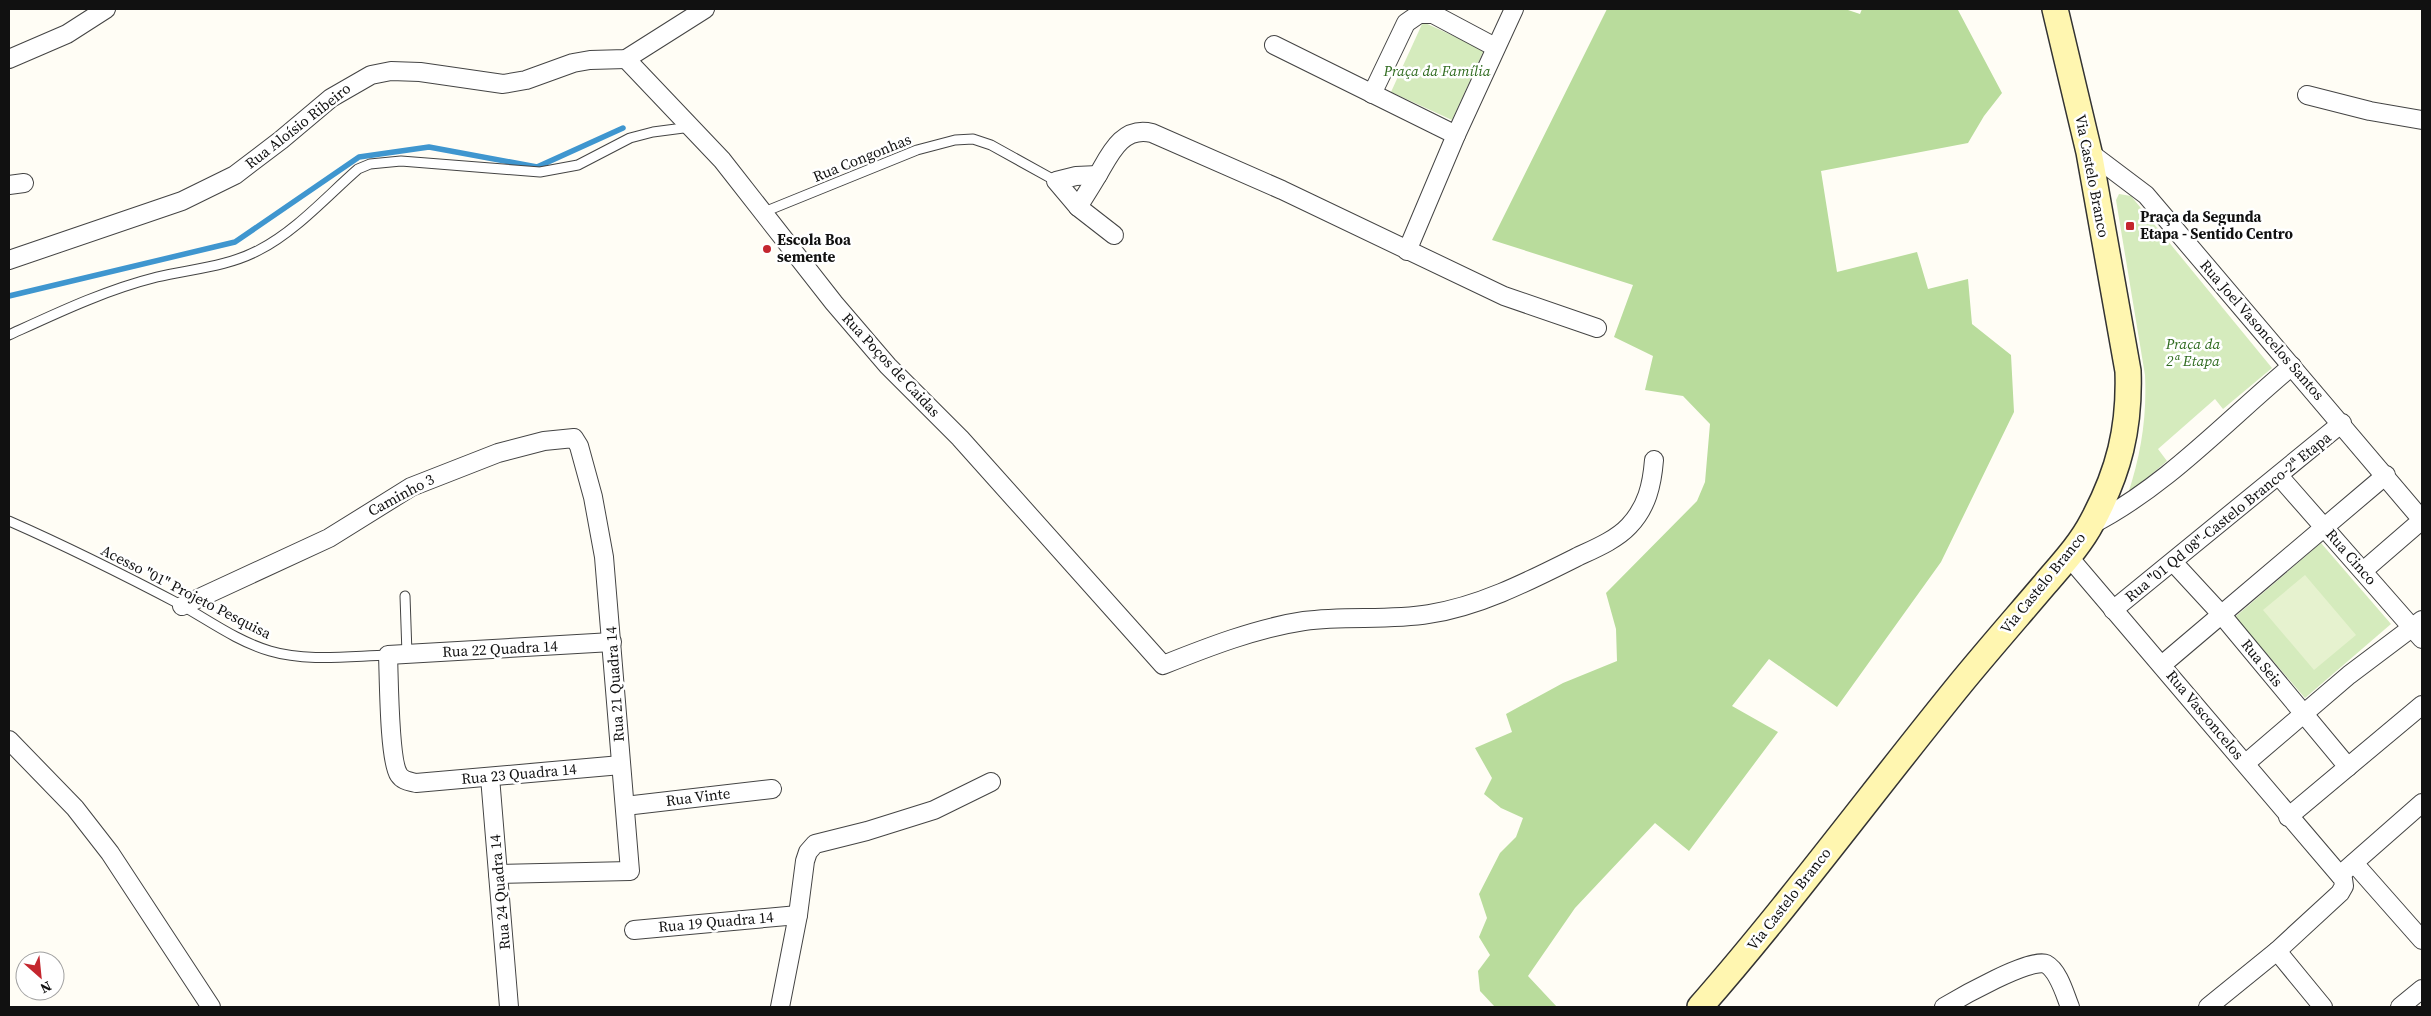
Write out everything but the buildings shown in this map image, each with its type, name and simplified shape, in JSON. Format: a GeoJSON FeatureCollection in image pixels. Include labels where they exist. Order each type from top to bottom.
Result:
{"type":"FeatureCollection","features":[{"type":"Feature","properties":{"kind":"main road","name":"Via Castelo Branco"},"geometry":{"type":"LineString","coordinates":[[1700,1007],[1756,940],[1962,682],[2068,556],[2091,525],[2114,474],[2124,444],[2129,403],[2128,371],[2090,152],[2055,9]]}},
{"type":"Feature","properties":{"kind":"street","name":"Rua Aloísio Ribeiro"},"geometry":{"type":"LineString","coordinates":[[9,260],[182,200],[235,174],[331,98],[371,75],[391,71],[420,72],[503,84],[526,80],[572,63],[626,58],[705,9]]}},
{"type":"Feature","properties":{"kind":"street"},"geometry":{"type":"LineString","coordinates":[[1407,251],[1494,48],[1514,9]]}},
{"type":"Feature","properties":{"kind":"street"},"geometry":{"type":"LineString","coordinates":[[9,59],[67,34],[103,10]]}},
{"type":"Feature","properties":{"kind":"street"},"geometry":{"type":"LineString","coordinates":[[1372,94],[1406,24],[1419,14],[1433,14],[1494,48]]}},
{"type":"Feature","properties":{"kind":"street"},"geometry":{"type":"LineString","coordinates":[[1274,45],[1456,135]]}},
{"type":"Feature","properties":{"kind":"street","name":"Rua Poços de Caidas"},"geometry":{"type":"LineString","coordinates":[[626,58],[722,160],[834,303],[888,366],[960,438],[1163,665],[1273,628],[1330,619],[1428,614],[1467,606],[1491,596],[1546,573],[1602,545],[1628,527],[1645,505],[1652,482],[1654,460]]}},
{"type":"Feature","properties":{"kind":"street"},"geometry":{"type":"LineString","coordinates":[[2308,95],[2370,111],[2422,120]]}},
{"type":"Feature","properties":{"kind":"street"},"geometry":{"type":"LineString","coordinates":[[1078,207],[1109,155],[1127,135],[1144,131],[1282,190],[1504,296],[1597,328]]}},
{"type":"Feature","properties":{"kind":"street","name":"Rua Joel Vasoncelos Santos"},"geometry":{"type":"LineString","coordinates":[[2090,152],[2146,196],[2342,423],[2422,520]]}},
{"type":"Feature","properties":{"kind":"street"},"geometry":{"type":"LineString","coordinates":[[1098,175],[1076,176],[1056,181],[1078,207],[1114,235]]}},
{"type":"Feature","properties":{"kind":"street"},"geometry":{"type":"LineString","coordinates":[[2091,525],[2139,496],[2172,471],[2292,366]]}},
{"type":"Feature","properties":{"kind":"street","name":"Rua \"01 Qd 08\"-Castelo Branco-2ª Etapa"},"geometry":{"type":"LineString","coordinates":[[2113,610],[2342,423]]}},
{"type":"Feature","properties":{"kind":"street","name":"Caminho 3"},"geometry":{"type":"LineString","coordinates":[[182,606],[329,538],[411,486],[458,466],[522,446],[559,438],[574,438],[579,446],[593,497]]}},
{"type":"Feature","properties":{"kind":"street"},"geometry":{"type":"LineString","coordinates":[[2163,664],[2386,475]]}},
{"type":"Feature","properties":{"kind":"street","name":"Rua Cinco"},"geometry":{"type":"LineString","coordinates":[[2278,476],[2363,571],[2419,629]]}},
{"type":"Feature","properties":{"kind":"street","name":"Rua 21 Quadra 14"},"geometry":{"type":"LineString","coordinates":[[498,874],[630,871],[604,556],[593,497]]}},
{"type":"Feature","properties":{"kind":"street"},"geometry":{"type":"LineString","coordinates":[[2363,571],[2422,520]]}},
{"type":"Feature","properties":{"kind":"street","name":"Rua Vasconcelos"},"geometry":{"type":"LineString","coordinates":[[2068,556],[2113,610],[2163,664],[2246,763],[2288,817],[2340,875]]}},
{"type":"Feature","properties":{"kind":"street","name":"Rua Seis"},"geometry":{"type":"LineString","coordinates":[[2174,562],[2221,614],[2348,767]]}},
{"type":"Feature","properties":{"kind":"street"},"geometry":{"type":"LineString","coordinates":[[2246,763],[2349,675],[2419,629]]}},
{"type":"Feature","properties":{"kind":"street","name":"Rua 22 Quadra 14"},"geometry":{"type":"LineString","coordinates":[[388,655],[612,642]]}},
{"type":"Feature","properties":{"kind":"street","name":"Rua 23 Quadra 14"},"geometry":{"type":"LineString","coordinates":[[388,655],[395,766],[398,774],[404,780],[416,782],[490,777],[621,765]]}},
{"type":"Feature","properties":{"kind":"street"},"geometry":{"type":"LineString","coordinates":[[2288,817],[2422,705]]}},
{"type":"Feature","properties":{"kind":"street"},"geometry":{"type":"LineString","coordinates":[[9,740],[75,808],[110,853],[211,1007]]}},
{"type":"Feature","properties":{"kind":"street","name":"Rua 24 Quadra 14"},"geometry":{"type":"LineString","coordinates":[[490,777],[509,1007]]}},
{"type":"Feature","properties":{"kind":"street"},"geometry":{"type":"LineString","coordinates":[[780,1007],[798,914],[805,861],[808,852],[815,844],[867,831],[934,810],[990,782]]}},
{"type":"Feature","properties":{"kind":"street","name":"Rua Vinte"},"geometry":{"type":"LineString","coordinates":[[624,806],[772,789]]}},
{"type":"Feature","properties":{"kind":"street"},"geometry":{"type":"LineString","coordinates":[[2208,1007],[2277,951],[2340,893],[2344,883],[2340,875],[2422,802]]}},
{"type":"Feature","properties":{"kind":"street"},"geometry":{"type":"LineString","coordinates":[[2354,863],[2422,940]]}},
{"type":"Feature","properties":{"kind":"street","name":"Rua 19 Quadra 14"},"geometry":{"type":"LineString","coordinates":[[634,930],[798,914]]}},
{"type":"Feature","properties":{"kind":"street"},"geometry":{"type":"LineString","coordinates":[[2277,951],[2323,1007]]}},
{"type":"Feature","properties":{"kind":"street"},"geometry":{"type":"LineString","coordinates":[[1944,1007],[1958,998],[2029,965],[2040,963],[2051,969],[2057,977],[2070,1007]]}},
{"type":"Feature","properties":{"kind":"street"},"geometry":{"type":"LineString","coordinates":[[2400,1007],[2422,989]]}},
{"type":"Feature","properties":{"kind":"lane"},"geometry":{"type":"LineString","coordinates":[[9,335],[73,305],[115,289],[157,277],[231,262],[260,250],[286,232],[358,169],[370,164],[401,161],[540,172],[578,165],[630,138],[653,132],[691,127]]}},
{"type":"Feature","properties":{"kind":"lane","name":"Rua Congonhas"},"geometry":{"type":"LineString","coordinates":[[764,212],[917,150],[955,140],[973,140],[1012,155],[1037,172],[1056,181]]}},
{"type":"Feature","properties":{"kind":"lane","name":"Acesso \"01\" Projeto Pesquisa"},"geometry":{"type":"LineString","coordinates":[[9,521],[78,553],[182,606],[251,644],[270,651],[288,655],[325,657],[388,655]]}},
{"type":"Feature","properties":{"kind":"lane"},"geometry":{"type":"LineString","coordinates":[[405,596],[407,654]]}},
{"type":"Feature","properties":{"kind":"green space"},"geometry":{"type":"Polygon","coordinates":[[[1607,9],[1845,9],[1860,14],[1862,9],[1958,10],[2002,93],[1984,116],[1968,143],[1821,171],[1837,272],[1917,252],[1928,289],[1968,279],[1972,324],[2011,355],[2014,412],[1941,562],[1837,707],[1769,659],[1732,706],[1778,732],[1689,851],[1655,823],[1575,908],[1528,976],[1557,1007],[1495,1007],[1480,991],[1478,971],[1490,955],[1479,937],[1487,918],[1479,894],[1500,853],[1516,837],[1523,818],[1501,808],[1484,794],[1492,778],[1475,748],[1512,732],[1506,714],[1563,683],[1617,661],[1616,629],[1606,593],[1697,501],[1705,482],[1710,424],[1683,396],[1645,390],[1653,356],[1614,337],[1633,285],[1492,240],[1607,9]]]}},
{"type":"Feature","properties":{"kind":"green space","name":"Praça da Família"},"geometry":{"type":"Polygon","coordinates":[[[1423,22],[1484,50],[1452,120],[1391,92],[1423,22]]]}},
{"type":"Feature","properties":{"kind":"green space","name":"Praça da 2ª Etapa"},"geometry":{"type":"Polygon","coordinates":[[[2119,194],[2131,196],[2272,368],[2223,409],[2215,399],[2158,449],[2167,461],[2128,494],[2142,435],[2145,406],[2145,375],[2116,200],[2119,194]]]}},
{"type":"Feature","properties":{"kind":"green space"},"geometry":{"type":"Polygon","coordinates":[[[2321,543],[2391,624],[2305,698],[2235,617],[2321,543]]]}},
{"type":"Feature","properties":{"kind":"green space"},"geometry":{"type":"Polygon","coordinates":[[[2305,575],[2356,635],[2314,670],[2263,610],[2305,575]]]}},
{"type":"Feature","properties":{"kind":"waterway"},"geometry":{"type":"LineString","coordinates":[[9,296],[235,242],[359,157],[429,147],[537,167],[623,128]]}},
{"type":"Feature","properties":{"kind":"place","name":"Praça da Segunda Etapa - Sentido Centro"},"geometry":{"type":"Point","coordinates":[2130,226]}},
{"type":"Feature","properties":{"kind":"place","name":"Escola Boa semente"},"geometry":{"type":"Point","coordinates":[767,249]}}]}
